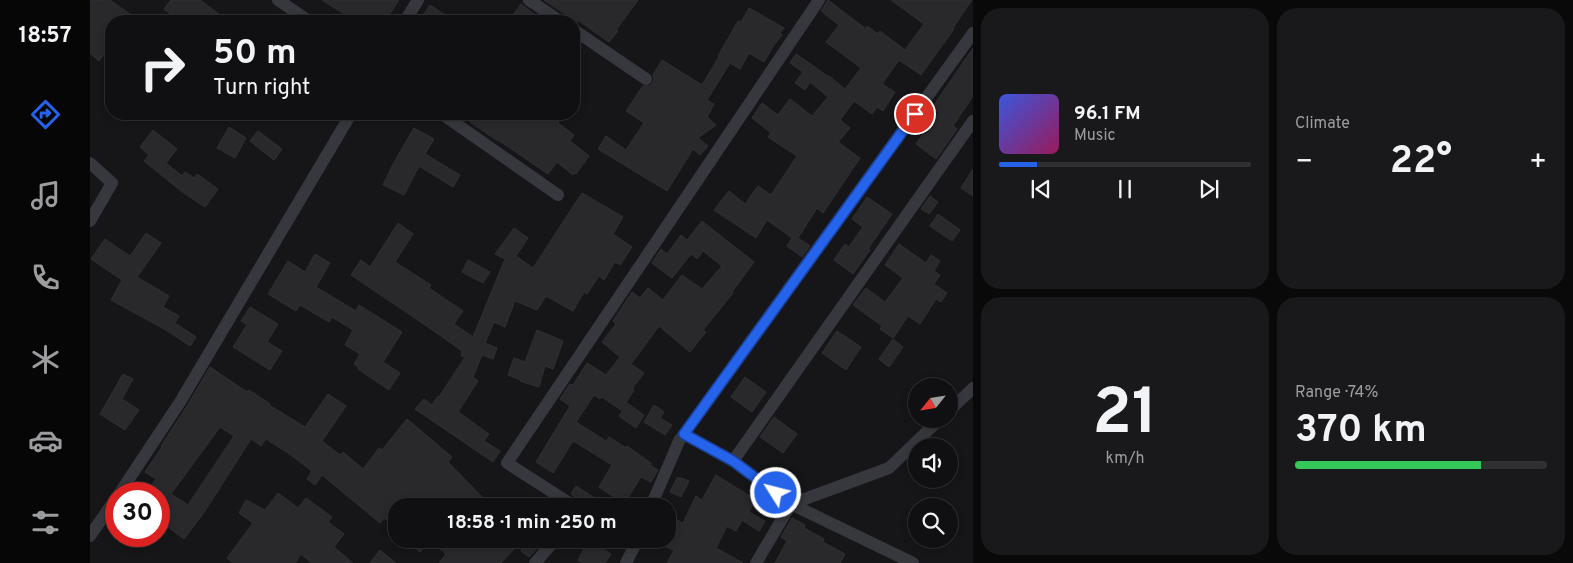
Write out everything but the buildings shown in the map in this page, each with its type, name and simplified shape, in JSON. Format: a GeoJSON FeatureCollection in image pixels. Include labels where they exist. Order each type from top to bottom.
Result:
{"type":"FeatureCollection","features":[{"type":"Feature","properties":{"kind":"street"},"geometry":{"type":"LineString","coordinates":[[278,0],[300,15]]}},
{"type":"Feature","properties":{"kind":"street"},"geometry":{"type":"LineString","coordinates":[[409,15],[418,0]]}},
{"type":"Feature","properties":{"kind":"street"},"geometry":{"type":"LineString","coordinates":[[529,0],[551,15]]}},
{"type":"Feature","properties":{"kind":"street"},"geometry":{"type":"LineString","coordinates":[[562,498],[506,462],[819,0]]}},
{"type":"Feature","properties":{"kind":"street"},"geometry":{"type":"LineString","coordinates":[[654,498],[679,441],[973,33]]}},
{"type":"Feature","properties":{"kind":"street"},"geometry":{"type":"LineString","coordinates":[[580,34],[646,79]]}},
{"type":"Feature","properties":{"kind":"street"},"geometry":{"type":"LineString","coordinates":[[127,482],[180,402],[347,120]]}},
{"type":"Feature","properties":{"kind":"street"},"geometry":{"type":"LineString","coordinates":[[451,120],[558,195]]}},
{"type":"Feature","properties":{"kind":"street"},"geometry":{"type":"LineString","coordinates":[[733,461],[973,121]]}},
{"type":"Feature","properties":{"kind":"street"},"geometry":{"type":"LineString","coordinates":[[90,163],[112,183],[90,221]]}},
{"type":"Feature","properties":{"kind":"street"},"geometry":{"type":"LineString","coordinates":[[958,402],[973,388]]}},
{"type":"Feature","properties":{"kind":"street"},"geometry":{"type":"LineString","coordinates":[[756,563],[791,504],[889,468],[931,428]]}},
{"type":"Feature","properties":{"kind":"street"},"geometry":{"type":"LineString","coordinates":[[684,434],[733,461],[791,504],[913,563]]}},
{"type":"Feature","properties":{"kind":"street"},"geometry":{"type":"LineString","coordinates":[[90,536],[105,514]]}},
{"type":"Feature","properties":{"kind":"street"},"geometry":{"type":"LineString","coordinates":[[535,563],[548,548]]}},
{"type":"Feature","properties":{"kind":"street"},"geometry":{"type":"LineString","coordinates":[[626,563],[632,548]]}},
{"type":"Feature","properties":{"kind":"route"},"geometry":{"type":"LineString","coordinates":[[776,493],[733,461],[684,434],[915,114]]}}]}
